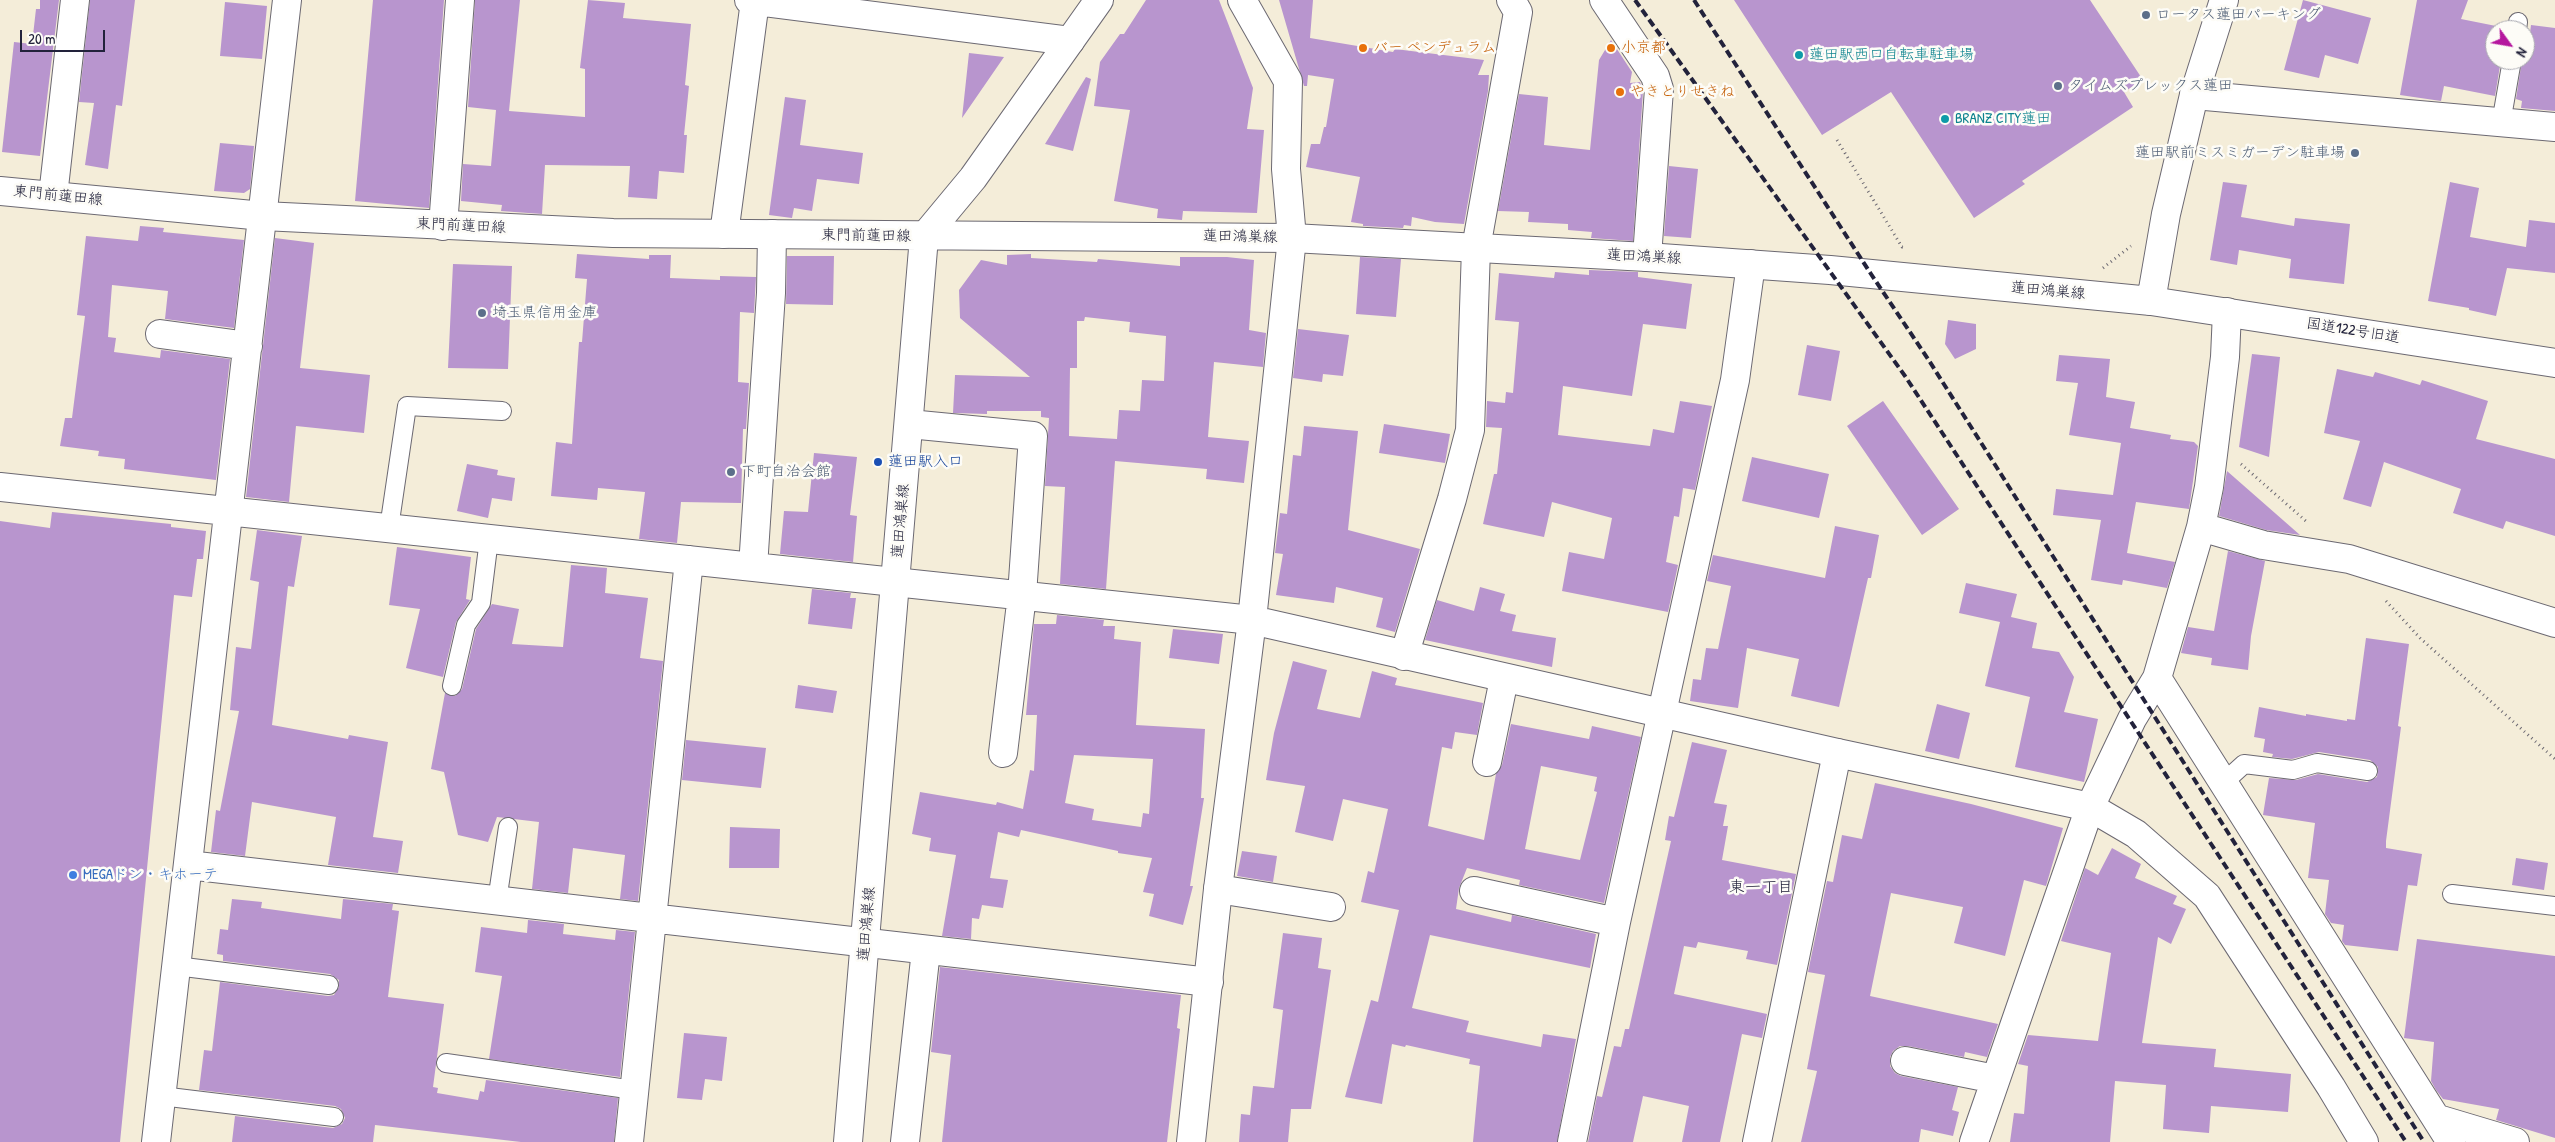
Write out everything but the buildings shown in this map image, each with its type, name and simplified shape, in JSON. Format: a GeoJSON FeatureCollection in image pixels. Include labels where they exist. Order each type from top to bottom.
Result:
{"type":"FeatureCollection","features":[{"type":"Feature","properties":{"kind":"street"},"geometry":{"type":"LineString","coordinates":[[52,196],[75,0]]}},
{"type":"Feature","properties":{"kind":"street"},"geometry":{"type":"LineString","coordinates":[[156,1142],[287,0]]}},
{"type":"Feature","properties":{"kind":"street"},"geometry":{"type":"LineString","coordinates":[[443,226],[460,0]]}},
{"type":"Feature","properties":{"kind":"street"},"geometry":{"type":"LineString","coordinates":[[724,234],[752,0],[1070,41]]}},
{"type":"Feature","properties":{"kind":"street"},"geometry":{"type":"LineString","coordinates":[[924,237],[951,207],[1099,0]]}},
{"type":"Feature","properties":{"kind":"street"},"geometry":{"type":"LineString","coordinates":[[1191,1142],[1218,889],[1252,620],[1292,238],[1286,168],[1288,81],[1242,0]]}},
{"type":"Feature","properties":{"kind":"street"},"geometry":{"type":"LineString","coordinates":[[1404,656],[1452,499],[1470,430],[1476,248],[1518,12],[1511,0]]}},
{"type":"Feature","properties":{"kind":"street"},"geometry":{"type":"LineString","coordinates":[[1604,0],[1655,76],[1659,89],[1647,256]]}},
{"type":"Feature","properties":{"kind":"street"},"geometry":{"type":"LineString","coordinates":[[2151,301],[2166,214],[2194,95],[2224,0]]}},
{"type":"Feature","properties":{"kind":"street"},"geometry":{"type":"LineString","coordinates":[[2194,95],[2555,128]]}},
{"type":"Feature","properties":{"kind":"street","name":"東門前蓮田線"},"geometry":{"type":"LineString","coordinates":[[0,191],[263,216],[443,226],[613,233],[924,237]]}},
{"type":"Feature","properties":{"kind":"street"},"geometry":{"type":"LineString","coordinates":[[753,567],[771,293],[772,234]]}},
{"type":"Feature","properties":{"kind":"street","name":"蓮田鴻巣線"},"geometry":{"type":"LineString","coordinates":[[848,1142],[924,237],[1097,235],[1292,238],[1647,256],[2151,301]]}},
{"type":"Feature","properties":{"kind":"street"},"geometry":{"type":"LineString","coordinates":[[1572,1142],[1616,922],[1657,744],[1661,714],[1735,380],[1751,264]]}},
{"type":"Feature","properties":{"kind":"street","name":"国道122号旧道"},"geometry":{"type":"LineString","coordinates":[[2151,301],[2555,362]]}},
{"type":"Feature","properties":{"kind":"street"},"geometry":{"type":"LineString","coordinates":[[1974,1142],[2090,807],[2132,720],[2157,678],[2201,527],[2216,442],[2225,356],[2227,312]]}},
{"type":"Feature","properties":{"kind":"street"},"geometry":{"type":"LineString","coordinates":[[160,334],[248,346]]}},
{"type":"Feature","properties":{"kind":"street"},"geometry":{"type":"LineString","coordinates":[[909,424],[1033,436],[1022,595],[1003,753]]}},
{"type":"Feature","properties":{"kind":"street"},"geometry":{"type":"LineString","coordinates":[[0,487],[1252,620],[1837,754],[2090,807],[2136,834],[2207,896],[2331,1087],[2364,1142]]}},
{"type":"Feature","properties":{"kind":"street"},"geometry":{"type":"LineString","coordinates":[[2201,527],[2263,545],[2348,559],[2555,623]]}},
{"type":"Feature","properties":{"kind":"street"},"geometry":{"type":"LineString","coordinates":[[629,1142],[689,560]]}},
{"type":"Feature","properties":{"kind":"street"},"geometry":{"type":"LineString","coordinates":[[2157,678],[2444,1130],[2515,1142]]}},
{"type":"Feature","properties":{"kind":"street"},"geometry":{"type":"LineString","coordinates":[[1487,762],[1504,679]]}},
{"type":"Feature","properties":{"kind":"street"},"geometry":{"type":"LineString","coordinates":[[1757,1142],[1837,754]]}},
{"type":"Feature","properties":{"kind":"street"},"geometry":{"type":"LineString","coordinates":[[188,865],[1209,982]]}},
{"type":"Feature","properties":{"kind":"street"},"geometry":{"type":"LineString","coordinates":[[1218,889],[1331,907]]}},
{"type":"Feature","properties":{"kind":"street"},"geometry":{"type":"LineString","coordinates":[[1474,891],[1616,922]]}},
{"type":"Feature","properties":{"kind":"street"},"geometry":{"type":"LineString","coordinates":[[905,1142],[926,950]]}},
{"type":"Feature","properties":{"kind":"street"},"geometry":{"type":"LineString","coordinates":[[1905,1061],[1996,1079]]}},
{"type":"Feature","properties":{"kind":"lane"},"geometry":{"type":"LineString","coordinates":[[2501,123],[2510,70]]}},
{"type":"Feature","properties":{"kind":"lane"},"geometry":{"type":"LineString","coordinates":[[390,528],[406,406],[502,411]]}},
{"type":"Feature","properties":{"kind":"lane"},"geometry":{"type":"LineString","coordinates":[[452,686],[466,625],[481,603],[489,539]]}},
{"type":"Feature","properties":{"kind":"lane"},"geometry":{"type":"LineString","coordinates":[[2223,783],[2244,764],[2293,770],[2317,763],[2368,770]]}},
{"type":"Feature","properties":{"kind":"lane"},"geometry":{"type":"LineString","coordinates":[[497,901],[508,827]]}},
{"type":"Feature","properties":{"kind":"lane"},"geometry":{"type":"LineString","coordinates":[[2452,894],[2555,906]]}},
{"type":"Feature","properties":{"kind":"lane"},"geometry":{"type":"LineString","coordinates":[[176,966],[329,985]]}},
{"type":"Feature","properties":{"kind":"lane"},"geometry":{"type":"LineString","coordinates":[[446,1063],[634,1090]]}},
{"type":"Feature","properties":{"kind":"lane"},"geometry":{"type":"LineString","coordinates":[[162,1096],[334,1117]]}},
{"type":"Feature","properties":{"kind":"path"},"geometry":{"type":"LineString","coordinates":[[1837,140],[1902,246],[1912,248]]}},
{"type":"Feature","properties":{"kind":"path"},"geometry":{"type":"LineString","coordinates":[[2094,267],[2104,268],[2136,242]]}},
{"type":"Feature","properties":{"kind":"path"},"geometry":{"type":"LineString","coordinates":[[2216,442],[2312,526]]}},
{"type":"Feature","properties":{"kind":"path"},"geometry":{"type":"LineString","coordinates":[[2381,595],[2420,638],[2555,759]]}},
{"type":"Feature","properties":{"kind":"railway"},"geometry":{"type":"LineString","coordinates":[[1635,0],[1905,376],[2406,1142]]}},
{"type":"Feature","properties":{"kind":"railway"},"geometry":{"type":"LineString","coordinates":[[1694,0],[1928,359],[2424,1142]]}},
{"type":"Feature","properties":{"kind":"place","name":"ロータス蓮田パーキング"},"geometry":{"type":"Point","coordinates":[2146,15]}},
{"type":"Feature","properties":{"kind":"place","name":"バー ペンデュラム"},"geometry":{"type":"Point","coordinates":[1363,48]}},
{"type":"Feature","properties":{"kind":"place","name":"小京都"},"geometry":{"type":"Point","coordinates":[1611,48]}},
{"type":"Feature","properties":{"kind":"place","name":"蓮田駅西口自転車駐車場"},"geometry":{"type":"Point","coordinates":[1799,55]}},
{"type":"Feature","properties":{"kind":"place","name":"タイムズプレックス蓮田"},"geometry":{"type":"Point","coordinates":[2058,86]}},
{"type":"Feature","properties":{"kind":"place","name":"やきとりせきね"},"geometry":{"type":"Point","coordinates":[1620,92]}},
{"type":"Feature","properties":{"kind":"place","name":"BRANZ CITY蓮田"},"geometry":{"type":"Point","coordinates":[1945,119]}},
{"type":"Feature","properties":{"kind":"place","name":"蓮田駅前ミスミガーデン駐車場"},"geometry":{"type":"Point","coordinates":[2355,153]}},
{"type":"Feature","properties":{"kind":"place","name":"埼玉県信用金庫"},"geometry":{"type":"Point","coordinates":[482,313]}},
{"type":"Feature","properties":{"kind":"place","name":"蓮田駅入口"},"geometry":{"type":"Point","coordinates":[878,462]}},
{"type":"Feature","properties":{"kind":"place","name":"下町自治会館"},"geometry":{"type":"Point","coordinates":[731,472]}},
{"type":"Feature","properties":{"kind":"place","name":"MEGAドン・キホーテ"},"geometry":{"type":"Point","coordinates":[73,875]}},
{"type":"Feature","properties":{"kind":"district","name":"東一丁目"},"geometry":{"type":"Point","coordinates":[1761,888]}}]}
